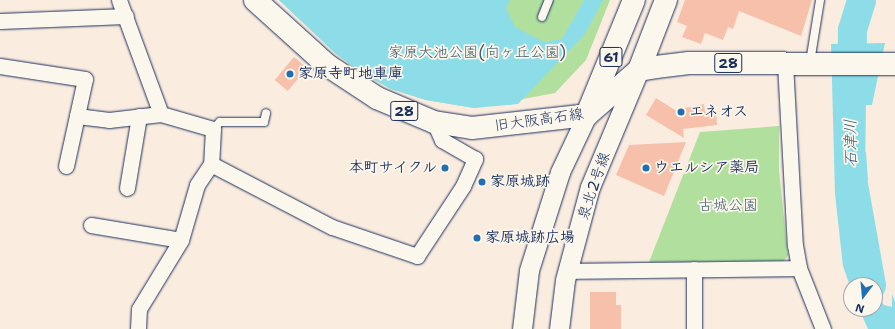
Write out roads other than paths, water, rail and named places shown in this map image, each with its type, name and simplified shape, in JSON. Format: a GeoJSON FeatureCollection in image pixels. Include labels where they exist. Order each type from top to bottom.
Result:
{"type":"FeatureCollection","features":[{"type":"Feature","properties":{"kind":"main road","name":"旧大阪高石線"},"geometry":{"type":"LineString","coordinates":[[255,0],[327,65],[377,98],[434,122],[472,128],[587,115],[639,70]]}},
{"type":"Feature","properties":{"kind":"main road","name":"61"},"geometry":{"type":"LineString","coordinates":[[587,115],[634,0]]}},
{"type":"Feature","properties":{"kind":"main road","name":"61"},"geometry":{"type":"LineString","coordinates":[[639,70],[666,0]]}},
{"type":"Feature","properties":{"kind":"main road","name":"28"},"geometry":{"type":"LineString","coordinates":[[639,70],[689,63],[895,64]]}},
{"type":"Feature","properties":{"kind":"street"},"geometry":{"type":"LineString","coordinates":[[119,0],[161,114]]}},
{"type":"Feature","properties":{"kind":"street"},"geometry":{"type":"LineString","coordinates":[[0,21],[126,16]]}},
{"type":"Feature","properties":{"kind":"street"},"geometry":{"type":"LineString","coordinates":[[785,63],[795,245],[799,268],[823,329]]}},
{"type":"Feature","properties":{"kind":"street"},"geometry":{"type":"LineString","coordinates":[[0,66],[85,79],[66,166]]}},
{"type":"Feature","properties":{"kind":"street","name":"泉北2号線"},"geometry":{"type":"LineString","coordinates":[[559,329],[568,271],[590,187],[639,70]]}},
{"type":"Feature","properties":{"kind":"street"},"geometry":{"type":"LineString","coordinates":[[77,116],[109,120],[161,114],[213,129],[211,164],[197,185],[181,240],[139,309],[138,329]]}},
{"type":"Feature","properties":{"kind":"street"},"geometry":{"type":"LineString","coordinates":[[522,329],[529,270],[560,172],[587,115]]}},
{"type":"Feature","properties":{"kind":"street"},"geometry":{"type":"LineString","coordinates":[[127,188],[139,116]]}},
{"type":"Feature","properties":{"kind":"street"},"geometry":{"type":"LineString","coordinates":[[211,164],[332,227],[417,256],[463,186],[475,159],[442,140],[434,122]]}},
{"type":"Feature","properties":{"kind":"street"},"geometry":{"type":"LineString","coordinates":[[91,225],[181,240]]}},
{"type":"Feature","properties":{"kind":"street"},"geometry":{"type":"LineString","coordinates":[[568,271],[799,268]]}},
{"type":"Feature","properties":{"kind":"street"},"geometry":{"type":"LineString","coordinates":[[694,269],[694,329]]}},
{"type":"Feature","properties":{"kind":"lane"},"geometry":{"type":"LineString","coordinates":[[542,17],[549,0]]}},
{"type":"Feature","properties":{"kind":"lane"},"geometry":{"type":"LineString","coordinates":[[814,63],[820,0]]}},
{"type":"Feature","properties":{"kind":"lane"},"geometry":{"type":"LineString","coordinates":[[213,129],[220,122],[264,122],[266,114]]}},
{"type":"Feature","properties":{"kind":"water","name":"家原大池公園(向ヶ丘公園)"},"geometry":{"type":"Polygon","coordinates":[[[279,0],[510,0],[506,8],[515,27],[544,42],[562,39],[584,0],[603,0],[585,34],[518,104],[474,108],[426,100],[391,89],[362,73],[335,53],[279,0]]]}},
{"type":"Feature","properties":{"kind":"water"},"geometry":{"type":"Polygon","coordinates":[[[885,43],[872,105],[850,106],[845,110],[848,114],[847,149],[852,156],[866,152],[868,181],[852,186],[855,199],[870,205],[882,268],[875,277],[847,277],[843,266],[835,194],[831,44],[885,43]]]}},
{"type":"Feature","properties":{"kind":"water"},"geometry":{"type":"Polygon","coordinates":[[[892,294],[895,302],[895,329],[868,329],[863,317],[883,317],[883,304],[892,307],[892,294]]]}},
{"type":"Feature","properties":{"kind":"waterway","name":"石津川"},"geometry":{"type":"LineString","coordinates":[[861,0],[852,30],[850,167],[870,277]]}},
{"type":"Feature","properties":{"kind":"place","name":"家原寺町地車庫"},"geometry":{"type":"Point","coordinates":[290,74]}},
{"type":"Feature","properties":{"kind":"place","name":"エネオス"},"geometry":{"type":"Point","coordinates":[681,112]}},
{"type":"Feature","properties":{"kind":"place","name":"本町サイクル"},"geometry":{"type":"Point","coordinates":[445,168]}},
{"type":"Feature","properties":{"kind":"place","name":"ウエルシア薬局"},"geometry":{"type":"Point","coordinates":[646,168]}},
{"type":"Feature","properties":{"kind":"place","name":"家原城跡"},"geometry":{"type":"Point","coordinates":[482,182]}},
{"type":"Feature","properties":{"kind":"place","name":"家原城跡広場"},"geometry":{"type":"Point","coordinates":[477,238]}},
{"type":"Feature","properties":{"kind":"park label","name":"古城公園"},"geometry":{"type":"Point","coordinates":[728,206]}}]}
